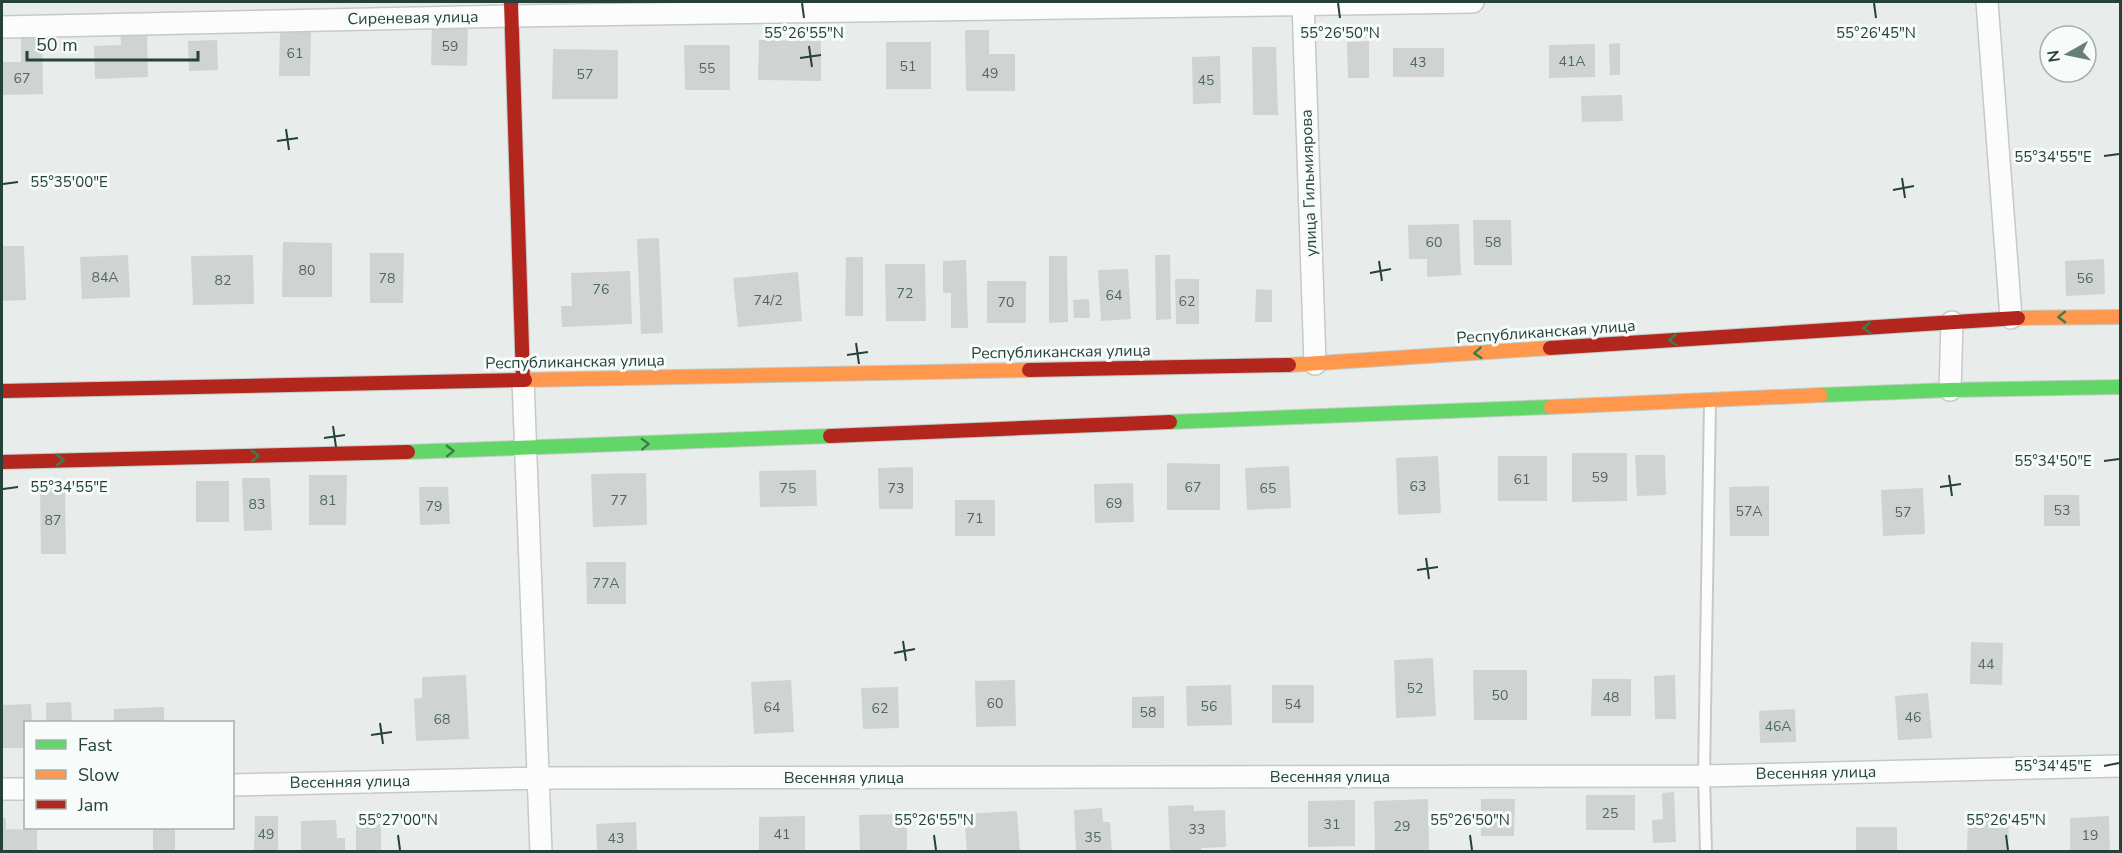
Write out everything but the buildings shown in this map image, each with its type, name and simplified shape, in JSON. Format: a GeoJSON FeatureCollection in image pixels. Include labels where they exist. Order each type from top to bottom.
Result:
{"type":"FeatureCollection","features":[{"type":"Feature","properties":{"kind":"street","name":"Сиреневая улица"},"geometry":{"type":"LineString","coordinates":[[2,27],[512,8],[1473,2]]}},
{"type":"Feature","properties":{"kind":"street"},"geometry":{"type":"LineString","coordinates":[[1987,2],[2011,318]]}},
{"type":"Feature","properties":{"kind":"street","name":"улица Гильмиярова"},"geometry":{"type":"LineString","coordinates":[[1303,3],[1315,364]]}},
{"type":"Feature","properties":{"kind":"street"},"geometry":{"type":"LineString","coordinates":[[512,8],[541,852]]}},
{"type":"Feature","properties":{"kind":"street","name":"Республиканская улица"},"geometry":{"type":"LineString","coordinates":[[2,391],[1315,364],[2011,318],[2121,316]]}},
{"type":"Feature","properties":{"kind":"street"},"geometry":{"type":"LineString","coordinates":[[1950,390],[1952,322]]}},
{"type":"Feature","properties":{"kind":"street"},"geometry":{"type":"LineString","coordinates":[[2,462],[527,449],[1950,390],[2121,387]]}},
{"type":"Feature","properties":{"kind":"street","name":"Весенняя улица"},"geometry":{"type":"LineString","coordinates":[[234,785],[539,778],[1704,776],[2121,766]]}},
{"type":"Feature","properties":{"kind":"street"},"geometry":{"type":"LineString","coordinates":[[2,789],[24,789]]}},
{"type":"Feature","properties":{"kind":"lane"},"geometry":{"type":"LineString","coordinates":[[1706,852],[1704,776],[1710,400]]}},
{"type":"Feature","properties":{"kind":"traffic: fast"},"geometry":{"type":"LineString","coordinates":[[1821,395],[2120,387]]}},
{"type":"Feature","properties":{"kind":"traffic: fast"},"geometry":{"type":"LineString","coordinates":[[1170,422],[1551,407]]}},
{"type":"Feature","properties":{"kind":"traffic: fast"},"geometry":{"type":"LineString","coordinates":[[408,452],[830,436]]}},
{"type":"Feature","properties":{"kind":"traffic: slow"},"geometry":{"type":"LineString","coordinates":[[2018,318],[2120,317]]}},
{"type":"Feature","properties":{"kind":"traffic: slow"},"geometry":{"type":"LineString","coordinates":[[1289,365],[1550,348]]}},
{"type":"Feature","properties":{"kind":"traffic: slow"},"geometry":{"type":"LineString","coordinates":[[525,380],[1029,370]]}},
{"type":"Feature","properties":{"kind":"traffic: slow"},"geometry":{"type":"LineString","coordinates":[[1551,407],[1821,395]]}},
{"type":"Feature","properties":{"kind":"traffic: jam"},"geometry":{"type":"LineString","coordinates":[[511,2],[523,380]]}},
{"type":"Feature","properties":{"kind":"traffic: jam"},"geometry":{"type":"LineString","coordinates":[[1550,348],[2018,318]]}},
{"type":"Feature","properties":{"kind":"traffic: jam"},"geometry":{"type":"LineString","coordinates":[[1029,370],[1289,365]]}},
{"type":"Feature","properties":{"kind":"traffic: jam"},"geometry":{"type":"LineString","coordinates":[[2,391],[525,380]]}},
{"type":"Feature","properties":{"kind":"traffic: jam"},"geometry":{"type":"LineString","coordinates":[[830,436],[1170,422]]}},
{"type":"Feature","properties":{"kind":"traffic: jam"},"geometry":{"type":"LineString","coordinates":[[2,462],[408,452]]}}]}
